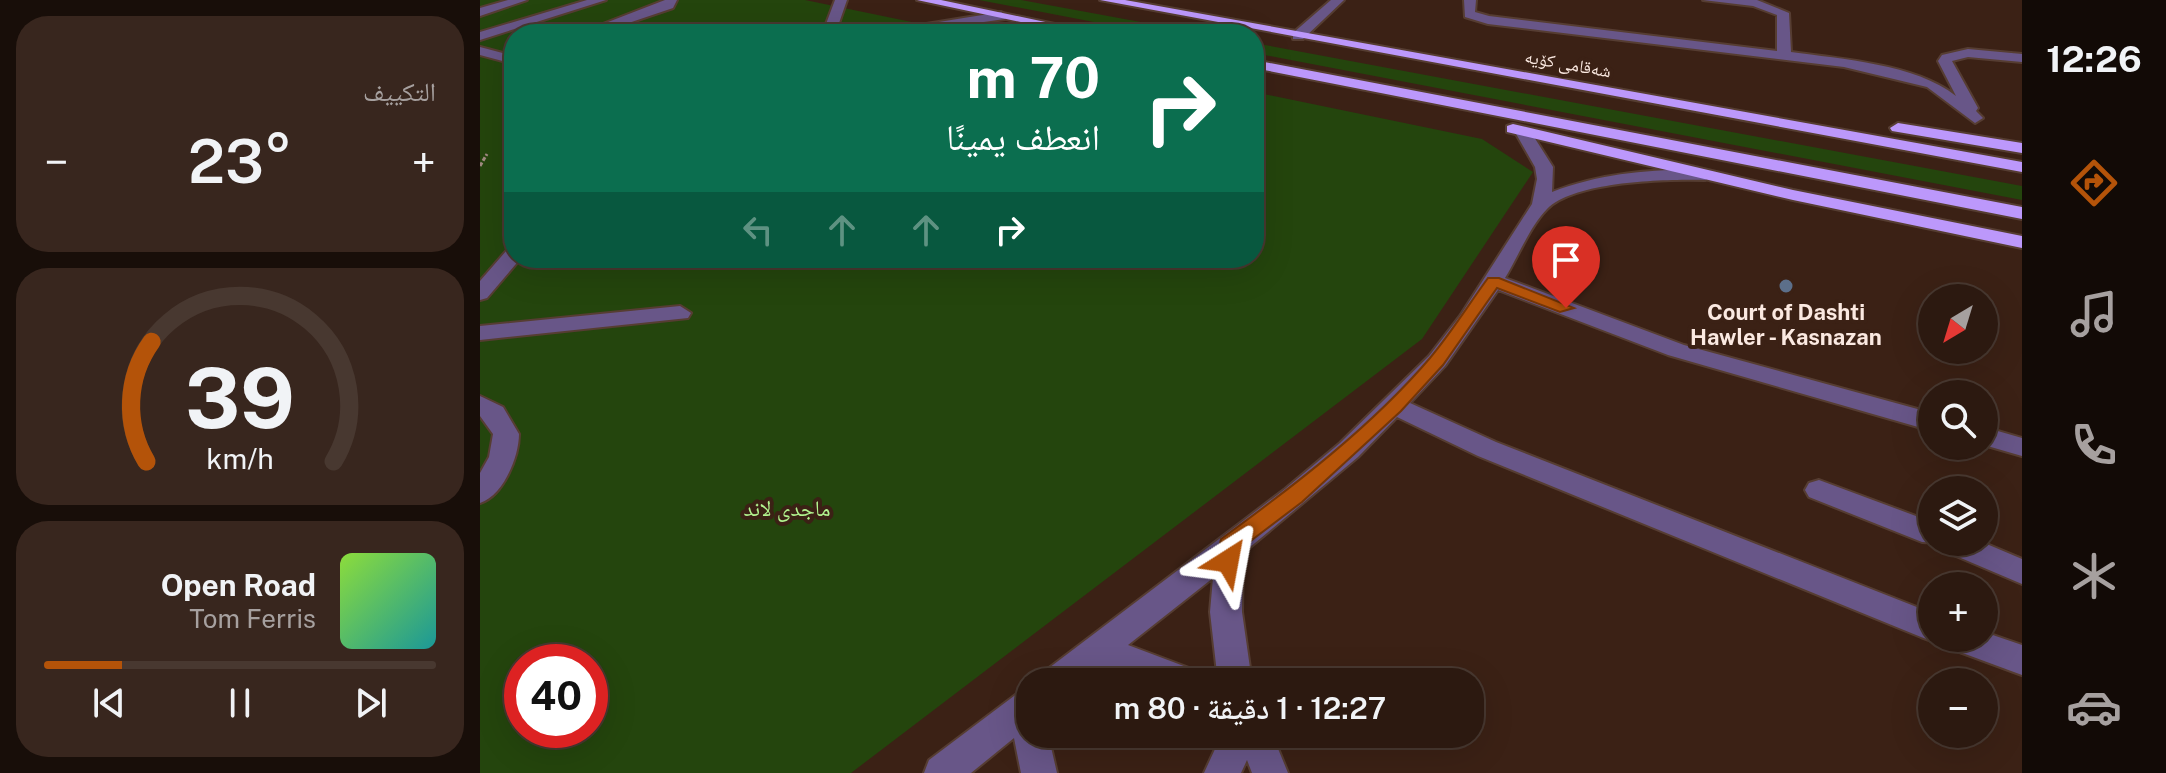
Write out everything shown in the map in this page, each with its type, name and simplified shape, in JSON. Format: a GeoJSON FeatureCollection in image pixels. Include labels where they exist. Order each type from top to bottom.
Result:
{"type":"FeatureCollection","features":[{"type":"Feature","properties":{"kind":"highway"},"geometry":{"type":"LineString","coordinates":[[923,0],[1043,24]]}},
{"type":"Feature","properties":{"kind":"highway","name":"شەقامی کۆیە"},"geometry":{"type":"LineString","coordinates":[[1106,0],[1234,24]]}},
{"type":"Feature","properties":{"kind":"highway","name":"شەقامی کۆیە"},"geometry":{"type":"LineString","coordinates":[[1264,30],[2022,167]]}},
{"type":"Feature","properties":{"kind":"highway"},"geometry":{"type":"LineString","coordinates":[[1264,66],[2022,213]]}},
{"type":"Feature","properties":{"kind":"highway"},"geometry":{"type":"LineString","coordinates":[[1375,88],[1523,132],[1705,175],[2022,242]]}},
{"type":"Feature","properties":{"kind":"highway"},"geometry":{"type":"LineString","coordinates":[[1686,106],[1836,120],[2022,148]]}},
{"type":"Feature","properties":{"kind":"street"},"geometry":{"type":"LineString","coordinates":[[480,12],[521,0]]}},
{"type":"Feature","properties":{"kind":"street"},"geometry":{"type":"LineString","coordinates":[[520,24],[600,0]]}},
{"type":"Feature","properties":{"kind":"street"},"geometry":{"type":"LineString","coordinates":[[613,24],[669,5],[671,0]]}},
{"type":"Feature","properties":{"kind":"street"},"geometry":{"type":"LineString","coordinates":[[841,0],[846,24]]}},
{"type":"Feature","properties":{"kind":"street"},"geometry":{"type":"LineString","coordinates":[[1298,36],[1338,0]]}},
{"type":"Feature","properties":{"kind":"street"},"geometry":{"type":"LineString","coordinates":[[1470,0],[1469,14],[1488,20],[1857,66],[1932,84],[1975,118]]}},
{"type":"Feature","properties":{"kind":"street"},"geometry":{"type":"LineString","coordinates":[[1709,0],[1755,3],[1783,13],[1784,56]]}},
{"type":"Feature","properties":{"kind":"street"},"geometry":{"type":"LineString","coordinates":[[919,24],[1001,16]]}},
{"type":"Feature","properties":{"kind":"street"},"geometry":{"type":"LineString","coordinates":[[480,36],[504,29]]}},
{"type":"Feature","properties":{"kind":"street"},"geometry":{"type":"LineString","coordinates":[[480,51],[504,57]]}},
{"type":"Feature","properties":{"kind":"street"},"geometry":{"type":"LineString","coordinates":[[1980,141],[1975,118],[1945,61],[1968,53],[2022,58]]}},
{"type":"Feature","properties":{"kind":"street"},"geometry":{"type":"LineString","coordinates":[[1074,668],[1295,496],[1395,406],[1437,361],[1494,281],[1541,204],[1544,167],[1523,132]]}},
{"type":"Feature","properties":{"kind":"street"},"geometry":{"type":"LineString","coordinates":[[1541,204],[1585,185],[1611,179],[1705,175]]}},
{"type":"Feature","properties":{"kind":"street"},"geometry":{"type":"LineString","coordinates":[[480,294],[504,266]]}},
{"type":"Feature","properties":{"kind":"street"},"geometry":{"type":"LineString","coordinates":[[1494,281],[1676,350],[1918,418]]}},
{"type":"Feature","properties":{"kind":"street"},"geometry":{"type":"LineString","coordinates":[[480,333],[680,313]]}},
{"type":"Feature","properties":{"kind":"street"},"geometry":{"type":"LineString","coordinates":[[480,404],[498,413],[508,436],[500,467],[480,493]]}},
{"type":"Feature","properties":{"kind":"street"},"geometry":{"type":"LineString","coordinates":[[1395,406],[1487,449],[1918,621]]}},
{"type":"Feature","properties":{"kind":"street"},"geometry":{"type":"LineString","coordinates":[[1998,440],[2022,447]]}},
{"type":"Feature","properties":{"kind":"street"},"geometry":{"type":"LineString","coordinates":[[1819,490],[1918,529]]}},
{"type":"Feature","properties":{"kind":"street"},"geometry":{"type":"LineString","coordinates":[[1229,545],[1226,612],[1233,668]]}},
{"type":"Feature","properties":{"kind":"street"},"geometry":{"type":"LineString","coordinates":[[1985,556],[2022,572]]}},
{"type":"Feature","properties":{"kind":"street"},"geometry":{"type":"LineString","coordinates":[[1098,649],[1148,668]]}},
{"type":"Feature","properties":{"kind":"street"},"geometry":{"type":"LineString","coordinates":[[1998,651],[2022,660]]}},
{"type":"Feature","properties":{"kind":"street"},"geometry":{"type":"LineString","coordinates":[[942,773],[1016,715]]}},
{"type":"Feature","properties":{"kind":"street"},"geometry":{"type":"LineString","coordinates":[[1035,748],[1039,773]]}},
{"type":"Feature","properties":{"kind":"street"},"geometry":{"type":"LineString","coordinates":[[1222,773],[1234,748]]}},
{"type":"Feature","properties":{"kind":"street"},"geometry":{"type":"LineString","coordinates":[[1260,748],[1270,773]]}},
{"type":"Feature","properties":{"kind":"path"},"geometry":{"type":"LineString","coordinates":[[480,166],[487,154]]}},
{"type":"Feature","properties":{"kind":"green space","name":"ماجدی لاند"},"geometry":{"type":"Polygon","coordinates":[[[480,0],[805,0],[921,24],[504,24],[504,268],[1264,268],[1264,94],[1482,139],[1533,172],[1422,339],[851,773],[480,773],[480,0]]]}},
{"type":"Feature","properties":{"kind":"green space"},"geometry":{"type":"Polygon","coordinates":[[[979,0],[1021,0],[1152,24],[1104,24],[979,0]]]}},
{"type":"Feature","properties":{"kind":"green space"},"geometry":{"type":"Polygon","coordinates":[[[1264,45],[2022,186],[2022,200],[1264,55],[1264,45]]]}},
{"type":"Feature","properties":{"kind":"place","name":"Court of Dashti Hawler - Kasnazan"},"geometry":{"type":"Point","coordinates":[1786,286]}},
{"type":"Feature","properties":{"kind":"route"},"geometry":{"type":"LineString","coordinates":[[1228,561],[1229,545],[1295,496],[1395,406],[1437,361],[1494,281],[1566,308]]}}]}
